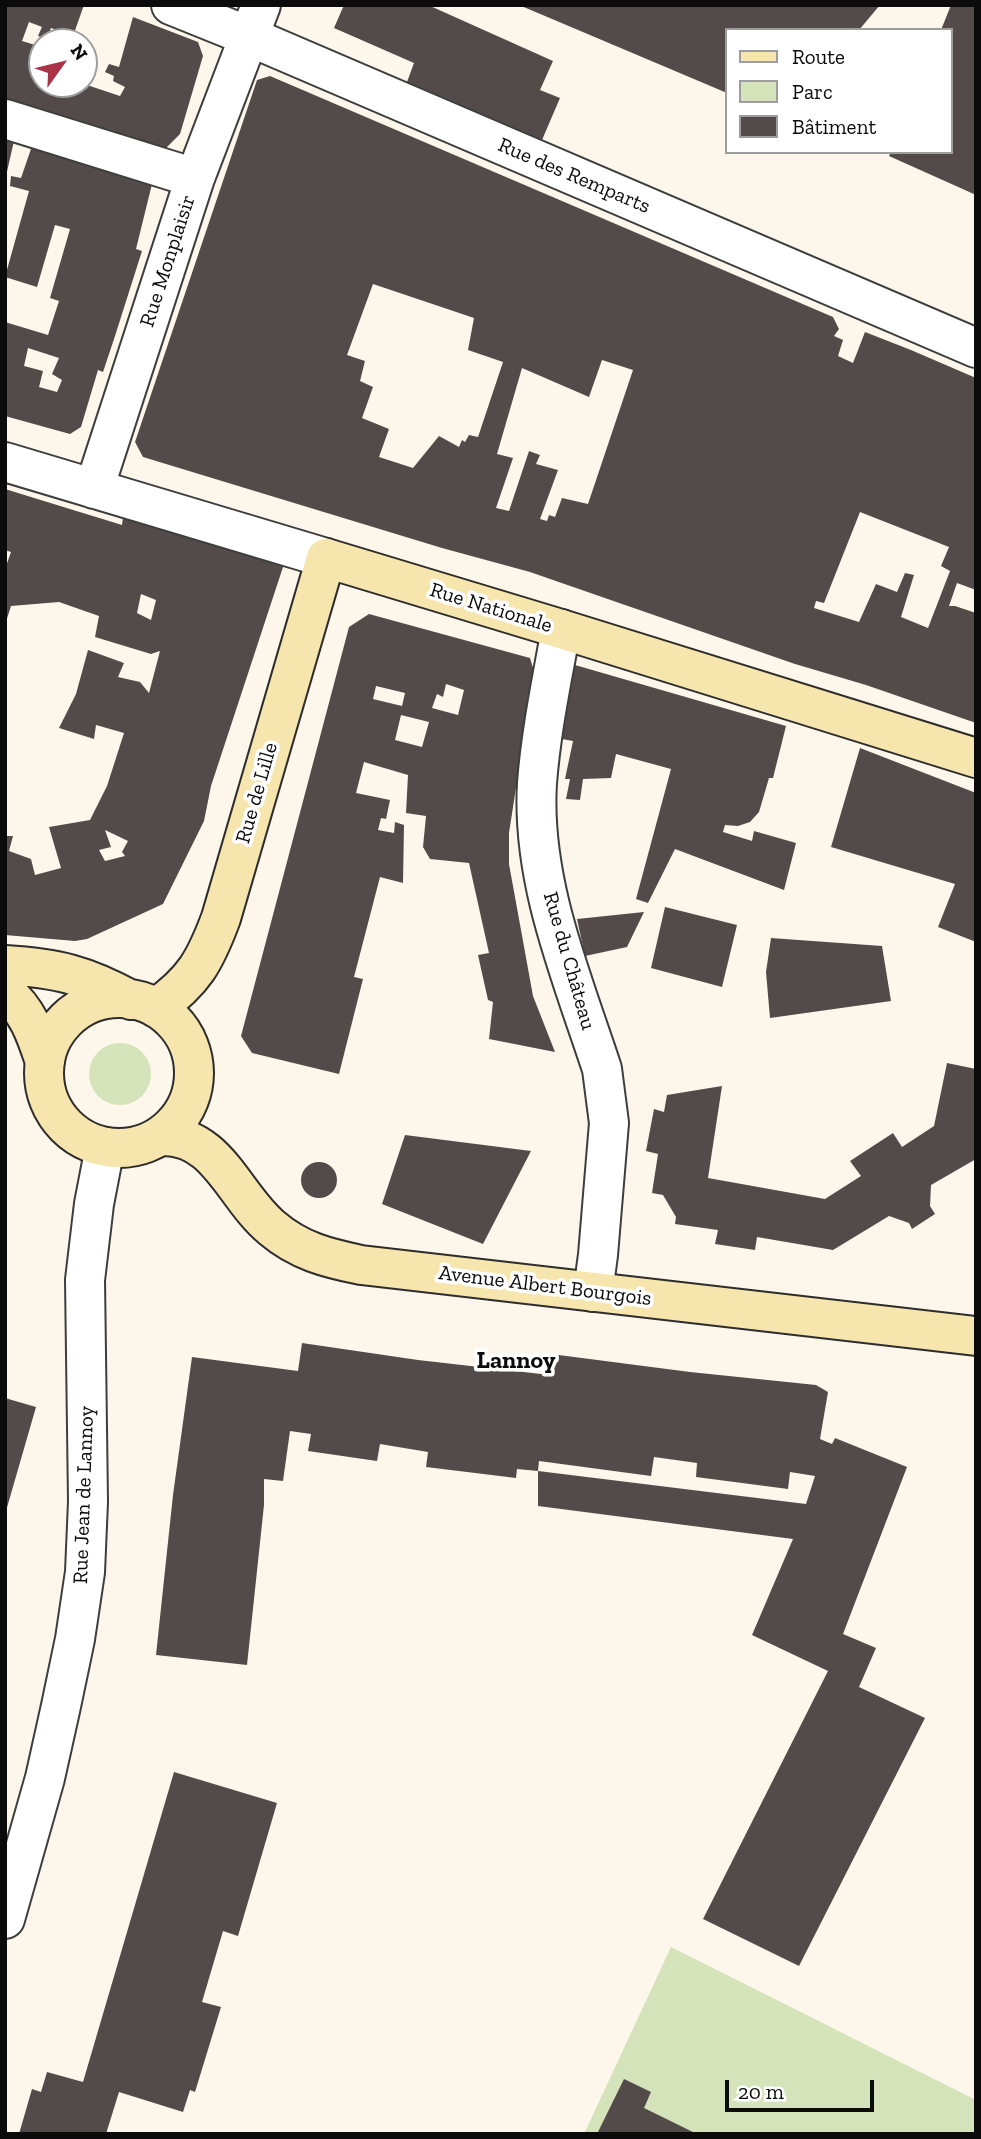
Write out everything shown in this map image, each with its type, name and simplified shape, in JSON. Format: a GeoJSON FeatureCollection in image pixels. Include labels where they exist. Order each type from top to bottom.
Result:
{"type":"FeatureCollection","features":[{"type":"Feature","properties":{"kind":"main road","name":"Rue Nationale"},"geometry":{"type":"LineString","coordinates":[[326,558],[976,758]]}},
{"type":"Feature","properties":{"kind":"main road","name":"Rue de Lille"},"geometry":{"type":"LineString","coordinates":[[143,1004],[186,984],[202,964],[211,944],[221,918],[326,558]]}},
{"type":"Feature","properties":{"kind":"main road"},"geometry":{"type":"LineString","coordinates":[[5,965],[70,973],[99,983],[143,1004],[174,1023],[187,1042],[194,1077],[184,1110],[170,1128],[161,1136],[142,1145],[130,1148],[105,1147],[81,1138],[62,1122],[49,1100],[44,1074],[45,1062],[53,1037],[80,1009],[105,1000],[143,1004]]}},
{"type":"Feature","properties":{"kind":"main road"},"geometry":{"type":"LineString","coordinates":[[5,992],[24,1010],[35,1031],[45,1062]]}},
{"type":"Feature","properties":{"kind":"main road","name":"Avenue Albert Bourgois"},"geometry":{"type":"LineString","coordinates":[[161,1136],[177,1137],[201,1147],[217,1161],[246,1201],[271,1227],[309,1252],[330,1259],[361,1265],[976,1336]]}},
{"type":"Feature","properties":{"kind":"street","name":"Rue des Remparts"},"geometry":{"type":"LineString","coordinates":[[171,5],[254,21],[976,348]]}},
{"type":"Feature","properties":{"kind":"street","name":"Rue Monplaisir"},"geometry":{"type":"LineString","coordinates":[[94,488],[195,178],[254,21]]}},
{"type":"Feature","properties":{"kind":"street"},"geometry":{"type":"LineString","coordinates":[[5,119],[195,178]]}},
{"type":"Feature","properties":{"kind":"street","name":"Rue Nationale"},"geometry":{"type":"LineString","coordinates":[[5,462],[326,558]]}},
{"type":"Feature","properties":{"kind":"street","name":"Rue du Château"},"geometry":{"type":"LineString","coordinates":[[561,629],[537,784],[538,814],[543,870],[560,943],[606,1087],[609,1123],[593,1292]]}},
{"type":"Feature","properties":{"kind":"street","name":"Rue Jean de Lannoy"},"geometry":{"type":"LineString","coordinates":[[5,1919],[45,1778],[75,1639],[85,1572],[88,1502],[85,1280],[94,1204],[105,1147]]}},
{"type":"Feature","properties":{"kind":"green space"},"geometry":{"type":"Polygon","coordinates":[[[114,1043],[126,1043],[142,1052],[149,1062],[149,1086],[142,1096],[126,1105],[114,1105],[103,1100],[94,1091],[89,1080],[89,1068],[94,1057],[103,1048],[114,1043]]]}},
{"type":"Feature","properties":{"kind":"green space"},"geometry":{"type":"Polygon","coordinates":[[[671,1947],[976,2100],[976,2134],[584,2134],[671,1947]]]}},
{"type":"Feature","properties":{"kind":"building"},"geometry":{"type":"Polygon","coordinates":[[[5,5],[84,5],[76,28],[42,28],[29,22],[22,41],[28,43],[28,98],[98,98],[98,89],[120,96],[125,87],[113,81],[114,76],[105,72],[109,64],[119,67],[133,17],[198,42],[203,56],[180,134],[166,148],[5,100],[5,5]]]}},
{"type":"Feature","properties":{"kind":"building"},"geometry":{"type":"Polygon","coordinates":[[[344,5],[428,5],[553,61],[540,90],[560,98],[542,140],[407,82],[414,63],[334,28],[344,5]]]}},
{"type":"Feature","properties":{"kind":"building"},"geometry":{"type":"Polygon","coordinates":[[[519,5],[880,5],[861,28],[726,28],[726,93],[519,5]]]}},
{"type":"Feature","properties":{"kind":"building"},"geometry":{"type":"Polygon","coordinates":[[[951,5],[976,5],[976,195],[889,156],[953,154],[953,28],[942,28],[951,5]]]}},
{"type":"Feature","properties":{"kind":"building"},"geometry":{"type":"Polygon","coordinates":[[[270,76],[833,317],[839,329],[834,336],[843,340],[838,356],[853,363],[865,332],[976,378],[976,590],[957,583],[949,606],[976,613],[976,723],[795,664],[530,572],[143,457],[135,442],[257,80],[270,76]],[[373,284],[347,355],[365,361],[360,381],[373,387],[362,418],[389,429],[379,457],[413,468],[439,436],[459,447],[462,440],[465,442],[469,435],[478,437],[503,362],[468,350],[474,318],[373,284]],[[602,360],[589,397],[522,368],[497,454],[513,458],[496,508],[509,511],[529,451],[540,455],[536,464],[558,470],[540,519],[547,521],[549,515],[555,517],[562,498],[588,504],[633,370],[602,360]],[[860,512],[824,603],[816,601],[814,608],[859,622],[876,584],[897,592],[905,573],[914,575],[901,617],[928,628],[950,571],[941,566],[949,547],[860,512]]]}},
{"type":"Feature","properties":{"kind":"building"},"geometry":{"type":"Polygon","coordinates":[[[5,138],[14,141],[6,176],[5,176],[5,138]]]}},
{"type":"Feature","properties":{"kind":"building"},"geometry":{"type":"Polygon","coordinates":[[[32,146],[153,180],[136,249],[142,251],[115,336],[103,372],[98,370],[81,427],[70,434],[5,416],[5,322],[48,335],[59,301],[50,298],[70,229],[55,225],[37,287],[5,277],[29,191],[10,186],[11,176],[21,178],[32,146]],[[28,348],[24,366],[43,371],[39,387],[57,392],[62,380],[52,374],[59,358],[28,348]]]}},
{"type":"Feature","properties":{"kind":"building"},"geometry":{"type":"Polygon","coordinates":[[[5,489],[122,525],[123,517],[284,564],[211,786],[204,821],[163,904],[87,939],[75,941],[5,935],[5,836],[13,836],[9,851],[31,859],[35,875],[61,868],[49,827],[90,820],[107,786],[124,733],[96,725],[94,739],[59,728],[76,694],[88,650],[124,663],[118,677],[140,682],[149,693],[160,651],[151,654],[95,637],[99,616],[59,602],[11,606],[5,625],[5,569],[11,552],[5,550],[5,489]],[[141,594],[137,613],[151,620],[156,600],[141,594]],[[105,830],[111,847],[99,850],[105,861],[125,856],[122,852],[128,841],[105,830]]]}},
{"type":"Feature","properties":{"kind":"building"},"geometry":{"type":"Polygon","coordinates":[[[369,614],[530,658],[534,671],[509,833],[509,864],[533,996],[555,1052],[489,1039],[493,1002],[488,1000],[478,955],[489,953],[469,863],[430,859],[423,847],[426,816],[406,813],[408,775],[364,762],[356,793],[390,800],[386,819],[381,818],[378,830],[394,833],[395,822],[404,825],[403,883],[380,877],[354,977],[363,979],[339,1074],[252,1053],[241,1036],[349,627],[369,614]],[[446,684],[443,697],[437,694],[432,708],[458,715],[464,690],[446,684]],[[376,686],[373,699],[402,706],[405,693],[376,686]],[[401,715],[395,740],[422,747],[429,722],[401,715]]]}},
{"type":"Feature","properties":{"kind":"building"},"geometry":{"type":"Polygon","coordinates":[[[575,665],[786,726],[773,778],[769,778],[759,812],[750,822],[738,826],[725,825],[723,832],[752,841],[754,831],[796,843],[784,890],[675,849],[648,903],[636,899],[671,769],[616,754],[611,778],[583,779],[580,800],[566,799],[570,779],[565,779],[573,741],[562,739],[575,665]]]}},
{"type":"Feature","properties":{"kind":"building"},"geometry":{"type":"Polygon","coordinates":[[[860,748],[976,793],[976,942],[938,927],[955,884],[831,847],[860,748]]]}},
{"type":"Feature","properties":{"kind":"building"},"geometry":{"type":"Polygon","coordinates":[[[665,907],[737,925],[722,987],[651,968],[665,907]]]}},
{"type":"Feature","properties":{"kind":"building"},"geometry":{"type":"Polygon","coordinates":[[[644,912],[627,947],[585,956],[577,919],[644,912]]]}},
{"type":"Feature","properties":{"kind":"building"},"geometry":{"type":"Polygon","coordinates":[[[771,938],[882,946],[891,1001],[770,1018],[766,972],[771,938]]]}},
{"type":"Feature","properties":{"kind":"building"},"geometry":{"type":"Polygon","coordinates":[[[947,1063],[976,1069],[976,1159],[931,1185],[930,1206],[935,1214],[912,1229],[909,1223],[889,1216],[833,1250],[757,1237],[755,1250],[715,1244],[718,1230],[675,1224],[676,1217],[663,1195],[652,1193],[658,1154],[646,1151],[654,1109],[664,1112],[667,1095],[722,1086],[708,1178],[825,1199],[861,1176],[850,1161],[893,1133],[902,1147],[934,1126],[947,1063]]]}},
{"type":"Feature","properties":{"kind":"building"},"geometry":{"type":"Polygon","coordinates":[[[405,1135],[531,1151],[483,1244],[382,1204],[405,1135]]]}},
{"type":"Feature","properties":{"kind":"building"},"geometry":{"type":"Polygon","coordinates":[[[319,1162],[332,1167],[337,1180],[332,1193],[319,1198],[306,1193],[301,1180],[306,1167],[319,1162]]]}},
{"type":"Feature","properties":{"kind":"building"},"geometry":{"type":"Polygon","coordinates":[[[302,1343],[550,1375],[551,1354],[816,1385],[828,1392],[820,1439],[832,1444],[835,1438],[907,1467],[843,1634],[876,1648],[859,1687],[925,1718],[799,1966],[703,1919],[828,1671],[752,1635],[793,1539],[538,1506],[538,1471],[517,1469],[516,1478],[426,1467],[428,1452],[380,1444],[377,1461],[308,1451],[311,1434],[290,1431],[283,1481],[264,1479],[264,1505],[247,1665],[156,1655],[173,1495],[192,1357],[298,1371],[302,1343]],[[654,1457],[651,1476],[539,1461],[538,1471],[806,1504],[815,1476],[790,1472],[788,1489],[696,1477],[697,1463],[654,1457]]]}},
{"type":"Feature","properties":{"kind":"building"},"geometry":{"type":"Polygon","coordinates":[[[5,1398],[36,1407],[6,1511],[5,1511],[5,1398]]]}},
{"type":"Feature","properties":{"kind":"building"},"geometry":{"type":"Polygon","coordinates":[[[174,1772],[277,1803],[238,1936],[223,1931],[202,2002],[221,2007],[195,2092],[190,2090],[183,2112],[119,2092],[106,2134],[19,2134],[32,2089],[41,2092],[47,2072],[83,2082],[174,1772]]]}},
{"type":"Feature","properties":{"kind":"building"},"geometry":{"type":"Polygon","coordinates":[[[624,2079],[651,2092],[644,2108],[697,2134],[597,2134],[624,2079]]]}},
{"type":"Feature","properties":{"kind":"district","name":"Lannoy"},"geometry":{"type":"Point","coordinates":[516,1361]}}]}
